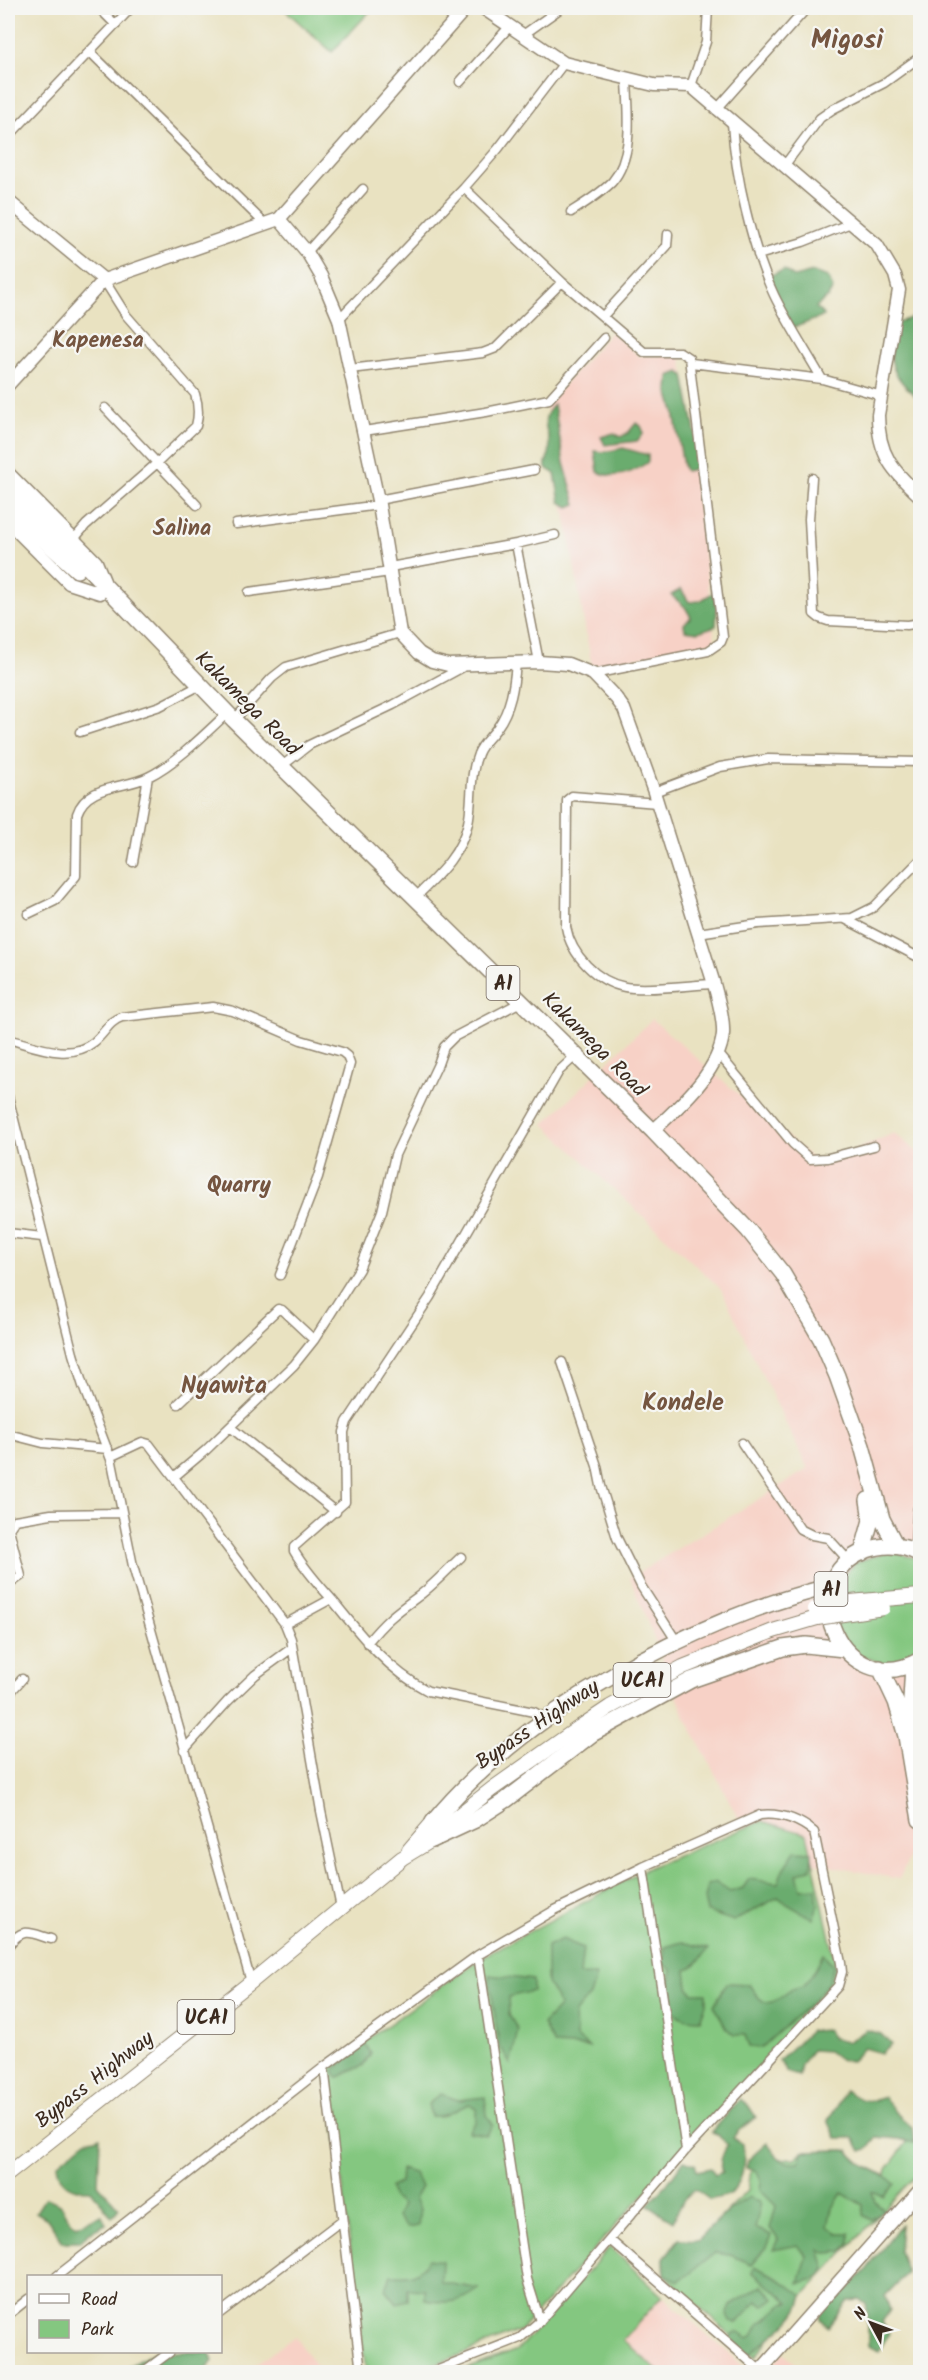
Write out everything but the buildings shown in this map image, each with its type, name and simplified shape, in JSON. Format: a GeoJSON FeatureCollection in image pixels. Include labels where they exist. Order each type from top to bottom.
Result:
{"type":"FeatureCollection","features":[{"type":"Feature","properties":{"kind":"highway","name":"Kakamega Road"},"geometry":{"type":"LineString","coordinates":[[8,488],[59,536],[103,591],[193,689],[282,766],[653,1131],[748,1230],[783,1274],[820,1338],[837,1376],[862,1446],[882,1519],[896,1546]]}},
{"type":"Feature","properties":{"kind":"highway","name":"Kakamega Road"},"geometry":{"type":"LineString","coordinates":[[8,507],[103,591],[278,771],[745,1233],[780,1278],[815,1341],[858,1449],[865,1473],[871,1520],[855,1557]]}},
{"type":"Feature","properties":{"kind":"highway","name":"A1"},"geometry":{"type":"LineString","coordinates":[[879,1668],[866,1665],[844,1649],[831,1626],[829,1599],[832,1586],[839,1573],[855,1557],[878,1547],[896,1546],[919,1553]]}},
{"type":"Feature","properties":{"kind":"highway"},"geometry":{"type":"LineString","coordinates":[[433,1822],[455,1795],[483,1768],[546,1719],[626,1669],[677,1642],[755,1610],[832,1586]]}},
{"type":"Feature","properties":{"kind":"highway"},"geometry":{"type":"LineString","coordinates":[[432,1840],[475,1820],[506,1800],[592,1734],[691,1680],[783,1648],[815,1645],[844,1649]]}},
{"type":"Feature","properties":{"kind":"highway"},"geometry":{"type":"LineString","coordinates":[[879,1668],[891,1669],[917,1663],[910,1700],[921,1775]]}},
{"type":"Feature","properties":{"kind":"highway"},"geometry":{"type":"LineString","coordinates":[[879,1668],[896,1702],[906,1736],[921,1820]]}},
{"type":"Feature","properties":{"kind":"main road"},"geometry":{"type":"LineString","coordinates":[[919,1553],[921,1509]]}},
{"type":"Feature","properties":{"kind":"main road","name":"Bypass Highway"},"geometry":{"type":"LineString","coordinates":[[8,2174],[251,1982],[402,1858],[432,1840],[441,1829],[490,1786],[606,1702],[637,1683],[682,1661],[815,1609],[850,1602],[921,1596]]}},
{"type":"Feature","properties":{"kind":"main road","name":"Bypass Highway"},"geometry":{"type":"LineString","coordinates":[[402,1858],[433,1822],[610,1707],[683,1667],[772,1631],[817,1618],[921,1604]]}},
{"type":"Feature","properties":{"kind":"street"},"geometry":{"type":"LineString","coordinates":[[99,8],[116,25]]}},
{"type":"Feature","properties":{"kind":"street"},"geometry":{"type":"LineString","coordinates":[[8,137],[132,8]]}},
{"type":"Feature","properties":{"kind":"street"},"geometry":{"type":"LineString","coordinates":[[8,385],[104,280],[279,219],[466,8]]}},
{"type":"Feature","properties":{"kind":"street"},"geometry":{"type":"LineString","coordinates":[[483,8],[564,63],[654,85],[691,86],[884,253],[895,275],[899,290],[878,429],[883,453],[890,466],[921,496]]}},
{"type":"Feature","properties":{"kind":"street"},"geometry":{"type":"LineString","coordinates":[[523,35],[561,8]]}},
{"type":"Feature","properties":{"kind":"street"},"geometry":{"type":"LineString","coordinates":[[691,86],[706,42],[708,8]]}},
{"type":"Feature","properties":{"kind":"street"},"geometry":{"type":"LineString","coordinates":[[716,110],[806,9]]}},
{"type":"Feature","properties":{"kind":"street"},"geometry":{"type":"LineString","coordinates":[[460,82],[510,26]]}},
{"type":"Feature","properties":{"kind":"street"},"geometry":{"type":"LineString","coordinates":[[89,51],[265,224]]}},
{"type":"Feature","properties":{"kind":"street"},"geometry":{"type":"LineString","coordinates":[[784,166],[820,118],[884,83],[921,57]]}},
{"type":"Feature","properties":{"kind":"street"},"geometry":{"type":"LineString","coordinates":[[339,319],[464,188],[498,149],[564,63]]}},
{"type":"Feature","properties":{"kind":"street"},"geometry":{"type":"LineString","coordinates":[[571,212],[598,194],[613,180],[624,161],[628,143],[627,79]]}},
{"type":"Feature","properties":{"kind":"street"},"geometry":{"type":"LineString","coordinates":[[732,123],[733,153],[758,255],[775,297],[822,379]]}},
{"type":"Feature","properties":{"kind":"street"},"geometry":{"type":"LineString","coordinates":[[464,188],[562,282],[644,352],[684,352],[691,363],[723,637],[721,642],[708,651],[593,674]]}},
{"type":"Feature","properties":{"kind":"street"},"geometry":{"type":"LineString","coordinates":[[306,252],[363,189]]}},
{"type":"Feature","properties":{"kind":"street"},"geometry":{"type":"LineString","coordinates":[[8,201],[104,280],[126,315],[195,394],[198,405],[196,426],[86,525],[74,539]]}},
{"type":"Feature","properties":{"kind":"street"},"geometry":{"type":"LineString","coordinates":[[279,219],[306,252],[321,276],[339,319],[378,503],[400,633],[419,653],[432,662],[448,665],[539,662],[568,664],[593,674],[624,709],[656,797],[722,1016],[723,1035],[718,1053],[705,1077],[653,1131]]}},
{"type":"Feature","properties":{"kind":"street"},"geometry":{"type":"LineString","coordinates":[[758,255],[802,242],[851,223]]}},
{"type":"Feature","properties":{"kind":"street"},"geometry":{"type":"LineString","coordinates":[[603,316],[667,246],[668,234]]}},
{"type":"Feature","properties":{"kind":"street"},"geometry":{"type":"LineString","coordinates":[[350,369],[483,354],[496,348],[562,282]]}},
{"type":"Feature","properties":{"kind":"street"},"geometry":{"type":"LineString","coordinates":[[364,431],[486,412],[549,399],[604,338]]}},
{"type":"Feature","properties":{"kind":"street"},"geometry":{"type":"LineString","coordinates":[[691,363],[822,379],[882,396]]}},
{"type":"Feature","properties":{"kind":"street"},"geometry":{"type":"LineString","coordinates":[[105,408],[197,505]]}},
{"type":"Feature","properties":{"kind":"street"},"geometry":{"type":"LineString","coordinates":[[236,524],[378,503],[534,470]]}},
{"type":"Feature","properties":{"kind":"street"},"geometry":{"type":"LineString","coordinates":[[8,473],[96,562],[103,591],[69,583],[8,522]]}},
{"type":"Feature","properties":{"kind":"street"},"geometry":{"type":"LineString","coordinates":[[812,478],[809,519],[814,614],[828,621],[907,625],[921,623]]}},
{"type":"Feature","properties":{"kind":"street"},"geometry":{"type":"LineString","coordinates":[[249,592],[390,569],[555,535]]}},
{"type":"Feature","properties":{"kind":"street"},"geometry":{"type":"LineString","coordinates":[[516,544],[539,662]]}},
{"type":"Feature","properties":{"kind":"street"},"geometry":{"type":"LineString","coordinates":[[28,914],[55,901],[76,876],[77,814],[80,804],[98,792],[148,777],[228,720],[272,678],[286,668],[400,633]]}},
{"type":"Feature","properties":{"kind":"street"},"geometry":{"type":"LineString","coordinates":[[415,898],[456,854],[468,824],[477,756],[484,741],[497,728],[508,710],[516,663]]}},
{"type":"Feature","properties":{"kind":"street"},"geometry":{"type":"LineString","coordinates":[[282,766],[309,745],[393,705],[469,664]]}},
{"type":"Feature","properties":{"kind":"street"},"geometry":{"type":"LineString","coordinates":[[80,732],[166,704],[193,689]]}},
{"type":"Feature","properties":{"kind":"street"},"geometry":{"type":"LineString","coordinates":[[714,984],[622,986],[604,978],[588,966],[570,942],[566,927],[567,800],[572,796],[656,797],[720,767],[768,759],[921,762]]}},
{"type":"Feature","properties":{"kind":"street"},"geometry":{"type":"LineString","coordinates":[[133,862],[148,777]]}},
{"type":"Feature","properties":{"kind":"street"},"geometry":{"type":"LineString","coordinates":[[698,933],[758,924],[845,919],[857,916],[874,906],[921,860]]}},
{"type":"Feature","properties":{"kind":"street"},"geometry":{"type":"LineString","coordinates":[[845,919],[921,958]]}},
{"type":"Feature","properties":{"kind":"street"},"geometry":{"type":"LineString","coordinates":[[174,1477],[294,1365],[314,1340],[366,1256],[382,1211],[395,1155],[444,1047],[454,1037],[515,1005]]}},
{"type":"Feature","properties":{"kind":"street"},"geometry":{"type":"LineString","coordinates":[[8,1039],[57,1051],[76,1052],[94,1042],[111,1023],[122,1017],[213,1007],[233,1011],[301,1040],[342,1052],[347,1056],[350,1064],[318,1177],[280,1275]]}},
{"type":"Feature","properties":{"kind":"street"},"geometry":{"type":"LineString","coordinates":[[718,1053],[793,1144],[810,1159],[828,1158],[874,1146]]}},
{"type":"Feature","properties":{"kind":"street"},"geometry":{"type":"LineString","coordinates":[[546,1719],[534,1712],[428,1691],[383,1660],[367,1643],[299,1558],[294,1547],[345,1502],[344,1431],[347,1422],[430,1297],[560,1071],[571,1060]]}},
{"type":"Feature","properties":{"kind":"street"},"geometry":{"type":"LineString","coordinates":[[8,1096],[73,1354],[109,1453],[132,1566],[251,1982]]}},
{"type":"Feature","properties":{"kind":"street"},"geometry":{"type":"LineString","coordinates":[[8,1233],[42,1237]]}},
{"type":"Feature","properties":{"kind":"street"},"geometry":{"type":"LineString","coordinates":[[178,1404],[278,1309],[282,1310],[314,1340]]}},
{"type":"Feature","properties":{"kind":"street"},"geometry":{"type":"LineString","coordinates":[[562,1362],[597,1466],[617,1538],[641,1586],[677,1642]]}},
{"type":"Feature","properties":{"kind":"street"},"geometry":{"type":"LineString","coordinates":[[230,1427],[336,1512]]}},
{"type":"Feature","properties":{"kind":"street"},"geometry":{"type":"LineString","coordinates":[[8,1434],[43,1443],[109,1453],[145,1441],[285,1624],[292,1648],[341,1908]]}},
{"type":"Feature","properties":{"kind":"street"},"geometry":{"type":"LineString","coordinates":[[742,1443],[800,1529],[812,1535],[828,1538],[855,1557]]}},
{"type":"Feature","properties":{"kind":"street"},"geometry":{"type":"LineString","coordinates":[[8,1585],[21,1576],[9,1529],[15,1520],[51,1514],[121,1513]]}},
{"type":"Feature","properties":{"kind":"street"},"geometry":{"type":"LineString","coordinates":[[367,1643],[399,1609],[416,1598],[461,1557]]}},
{"type":"Feature","properties":{"kind":"street"},"geometry":{"type":"LineString","coordinates":[[285,1624],[331,1599]]}},
{"type":"Feature","properties":{"kind":"street"},"geometry":{"type":"LineString","coordinates":[[184,1750],[255,1675],[292,1648]]}},
{"type":"Feature","properties":{"kind":"street"},"geometry":{"type":"LineString","coordinates":[[8,1695],[22,1679]]}},
{"type":"Feature","properties":{"kind":"street"},"geometry":{"type":"LineString","coordinates":[[60,2275],[324,2067],[478,1955],[555,1910],[642,1867],[760,1815],[775,1814],[805,1825],[814,1832],[843,1972],[838,1986],[686,2150],[540,2321],[520,2338],[433,2373]]}},
{"type":"Feature","properties":{"kind":"street"},"geometry":{"type":"LineString","coordinates":[[642,1867],[686,2150]]}},
{"type":"Feature","properties":{"kind":"street"},"geometry":{"type":"LineString","coordinates":[[8,1946],[17,1935],[26,1931],[51,1939]]}},
{"type":"Feature","properties":{"kind":"street"},"geometry":{"type":"LineString","coordinates":[[478,1955],[527,2279],[540,2321]]}},
{"type":"Feature","properties":{"kind":"street"},"geometry":{"type":"LineString","coordinates":[[324,2067],[361,2373]]}},
{"type":"Feature","properties":{"kind":"street"},"geometry":{"type":"LineString","coordinates":[[610,2240],[760,2372],[921,2190]]}},
{"type":"Feature","properties":{"kind":"street"},"geometry":{"type":"LineString","coordinates":[[222,2311],[342,2220]]}},
{"type":"Feature","properties":{"kind":"street"},"geometry":{"type":"LineString","coordinates":[[8,2315],[27,2300]]}},
{"type":"Feature","properties":{"kind":"street"},"geometry":{"type":"LineString","coordinates":[[143,2373],[170,2353]]}},
{"type":"Feature","properties":{"kind":"shaded area"},"geometry":{"type":"Polygon","coordinates":[[[611,332],[639,356],[681,356],[700,475],[696,484],[715,642],[592,667],[546,405],[611,332]]]}},
{"type":"Feature","properties":{"kind":"shaded area"},"geometry":{"type":"Polygon","coordinates":[[[652,1019],[821,1166],[894,1133],[920,1154],[920,1836],[899,1879],[814,1863],[758,1856],[685,1716],[630,1578],[808,1469],[721,1289],[544,1124],[652,1019]]]}},
{"type":"Feature","properties":{"kind":"shaded area"},"geometry":{"type":"Polygon","coordinates":[[[662,2296],[746,2368],[741,2372],[659,2372],[622,2340],[662,2296]]]}},
{"type":"Feature","properties":{"kind":"shaded area"},"geometry":{"type":"Polygon","coordinates":[[[295,2336],[320,2372],[246,2372],[295,2336]]]}},
{"type":"Feature","properties":{"kind":"shaded area"},"geometry":{"type":"Polygon","coordinates":[[[783,2353],[805,2372],[765,2372],[783,2353]]]}},
{"type":"Feature","properties":{"kind":"green space"},"geometry":{"type":"Polygon","coordinates":[[[283,8],[373,8],[332,52],[283,8]]]}},
{"type":"Feature","properties":{"kind":"green space"},"geometry":{"type":"Polygon","coordinates":[[[784,270],[794,277],[813,272],[828,277],[833,289],[828,297],[816,307],[824,316],[793,328],[766,277],[784,270]]]}},
{"type":"Feature","properties":{"kind":"green space"},"geometry":{"type":"Polygon","coordinates":[[[920,310],[919,399],[896,373],[891,348],[894,323],[912,318],[920,310]]]}},
{"type":"Feature","properties":{"kind":"green space"},"geometry":{"type":"Polygon","coordinates":[[[679,372],[684,375],[702,468],[685,471],[668,391],[669,376],[679,372]]]}},
{"type":"Feature","properties":{"kind":"green space"},"geometry":{"type":"Polygon","coordinates":[[[554,405],[564,463],[576,504],[569,507],[560,502],[555,474],[546,468],[550,447],[545,423],[554,405]]]}},
{"type":"Feature","properties":{"kind":"green space"},"geometry":{"type":"Polygon","coordinates":[[[636,423],[641,426],[644,433],[637,441],[605,445],[601,437],[614,433],[621,437],[628,433],[636,423]]]}},
{"type":"Feature","properties":{"kind":"green space"},"geometry":{"type":"Polygon","coordinates":[[[623,448],[648,455],[648,462],[624,474],[611,475],[598,472],[595,451],[604,452],[623,448]]]}},
{"type":"Feature","properties":{"kind":"green space"},"geometry":{"type":"Polygon","coordinates":[[[681,589],[689,602],[700,601],[714,592],[717,608],[716,626],[698,632],[685,630],[684,624],[691,617],[685,607],[671,595],[681,589]]]}},
{"type":"Feature","properties":{"kind":"green space"},"geometry":{"type":"Polygon","coordinates":[[[888,1551],[920,1559],[920,1658],[891,1667],[851,1652],[832,1619],[840,1580],[856,1562],[888,1551]]]}},
{"type":"Feature","properties":{"kind":"green space"},"geometry":{"type":"Polygon","coordinates":[[[762,1821],[807,1834],[838,1974],[832,1986],[521,2330],[411,2372],[366,2372],[328,2068],[484,1956],[650,1867],[762,1821]]]}},
{"type":"Feature","properties":{"kind":"green space"},"geometry":{"type":"Polygon","coordinates":[[[795,1851],[812,1852],[811,1868],[797,1874],[801,1889],[816,1888],[818,1905],[813,1919],[778,1897],[734,1921],[707,1912],[704,1899],[707,1885],[715,1882],[730,1892],[743,1888],[749,1879],[778,1883],[783,1869],[795,1851]]]}},
{"type":"Feature","properties":{"kind":"green space"},"geometry":{"type":"Polygon","coordinates":[[[562,1939],[583,1948],[580,1975],[596,1976],[590,1996],[575,2012],[576,2037],[589,2047],[554,2045],[543,2024],[560,2006],[547,1983],[547,1946],[562,1939]]]}},
{"type":"Feature","properties":{"kind":"green space"},"geometry":{"type":"Polygon","coordinates":[[[682,1942],[709,1949],[692,1968],[686,1970],[688,1987],[693,1993],[706,1993],[706,2004],[700,2020],[688,2019],[674,2012],[669,1999],[672,1970],[663,1963],[665,1947],[682,1942]]]}},
{"type":"Feature","properties":{"kind":"green space"},"geometry":{"type":"Polygon","coordinates":[[[823,1954],[834,1965],[828,1983],[813,2001],[761,2048],[749,2047],[745,2035],[734,2035],[726,2028],[714,2005],[727,1983],[749,1984],[758,1997],[767,2003],[771,2002],[790,1990],[802,1986],[814,1971],[823,1954]]]}},
{"type":"Feature","properties":{"kind":"green space"},"geometry":{"type":"Polygon","coordinates":[[[489,1975],[533,1980],[533,1991],[508,1997],[509,2015],[518,2030],[510,2064],[499,2044],[489,1975]]]}},
{"type":"Feature","properties":{"kind":"green space"},"geometry":{"type":"Polygon","coordinates":[[[827,2030],[833,2039],[847,2042],[867,2030],[881,2034],[891,2045],[881,2053],[863,2048],[851,2062],[839,2059],[828,2051],[812,2050],[801,2064],[799,2076],[786,2072],[779,2060],[810,2031],[827,2030]]]}},
{"type":"Feature","properties":{"kind":"green space"},"geometry":{"type":"Polygon","coordinates":[[[363,2038],[371,2054],[364,2065],[337,2078],[334,2070],[344,2062],[363,2038]]]}},
{"type":"Feature","properties":{"kind":"green space"},"geometry":{"type":"Polygon","coordinates":[[[845,2090],[864,2100],[884,2097],[895,2112],[912,2127],[914,2143],[876,2137],[869,2148],[861,2151],[854,2138],[836,2138],[828,2120],[845,2090]]]}},
{"type":"Feature","properties":{"kind":"green space"},"geometry":{"type":"Polygon","coordinates":[[[441,2094],[458,2100],[485,2097],[487,2115],[493,2125],[486,2135],[468,2132],[476,2121],[476,2109],[470,2104],[446,2114],[431,2116],[428,2104],[441,2094]]]}},
{"type":"Feature","properties":{"kind":"green space"},"geometry":{"type":"Polygon","coordinates":[[[740,2099],[748,2105],[756,2117],[733,2138],[743,2144],[744,2157],[741,2178],[734,2190],[727,2195],[710,2200],[695,2189],[684,2199],[673,2221],[647,2205],[667,2184],[684,2160],[695,2164],[697,2171],[710,2168],[715,2175],[722,2172],[721,2162],[727,2145],[712,2132],[740,2099]]]}},
{"type":"Feature","properties":{"kind":"green space"},"geometry":{"type":"Polygon","coordinates":[[[100,2137],[98,2184],[119,2208],[112,2217],[91,2190],[67,2185],[58,2171],[57,2164],[86,2140],[100,2137]]]}},
{"type":"Feature","properties":{"kind":"green space"},"geometry":{"type":"Polygon","coordinates":[[[908,2141],[920,2143],[920,2171],[803,2296],[755,2357],[665,2276],[664,2258],[679,2239],[698,2240],[748,2190],[751,2170],[764,2146],[779,2159],[795,2158],[803,2151],[848,2150],[855,2160],[886,2176],[887,2169],[908,2141]]]}},
{"type":"Feature","properties":{"kind":"green space"},"geometry":{"type":"Polygon","coordinates":[[[767,2143],[783,2161],[792,2163],[798,2163],[803,2151],[848,2150],[858,2161],[895,2184],[884,2197],[872,2192],[875,2202],[884,2210],[871,2220],[863,2215],[863,2205],[842,2193],[831,2211],[828,2227],[838,2233],[850,2233],[850,2243],[842,2252],[826,2253],[819,2249],[825,2269],[818,2278],[799,2283],[807,2257],[798,2245],[773,2250],[778,2239],[770,2228],[776,2206],[760,2190],[761,2181],[757,2172],[746,2168],[748,2160],[767,2143]]]}},
{"type":"Feature","properties":{"kind":"green space"},"geometry":{"type":"Polygon","coordinates":[[[401,2169],[414,2173],[421,2187],[414,2199],[420,2209],[418,2226],[407,2228],[397,2216],[402,2205],[392,2197],[390,2187],[400,2183],[401,2169]]]}},
{"type":"Feature","properties":{"kind":"green space"},"geometry":{"type":"Polygon","coordinates":[[[749,2197],[761,2203],[755,2228],[771,2235],[766,2247],[752,2264],[730,2255],[715,2253],[679,2281],[665,2276],[664,2258],[679,2239],[698,2240],[728,2211],[749,2197]]]}},
{"type":"Feature","properties":{"kind":"green space"},"geometry":{"type":"Polygon","coordinates":[[[45,2198],[59,2204],[76,2226],[102,2215],[106,2224],[88,2233],[80,2242],[63,2242],[47,2219],[36,2212],[45,2198]]]}},
{"type":"Feature","properties":{"kind":"green space"},"geometry":{"type":"Polygon","coordinates":[[[901,2225],[899,2251],[907,2273],[885,2296],[890,2310],[882,2322],[889,2333],[879,2351],[868,2346],[866,2304],[859,2300],[848,2301],[828,2327],[821,2319],[819,2306],[836,2301],[867,2269],[901,2225]]]}},
{"type":"Feature","properties":{"kind":"green space"},"geometry":{"type":"Polygon","coordinates":[[[610,2247],[662,2296],[623,2340],[659,2372],[458,2372],[517,2350],[610,2247]]]}},
{"type":"Feature","properties":{"kind":"green space"},"geometry":{"type":"Polygon","coordinates":[[[428,2259],[442,2261],[441,2282],[479,2289],[460,2300],[440,2302],[425,2300],[425,2290],[408,2289],[408,2300],[397,2303],[386,2289],[391,2275],[418,2272],[428,2259]]]}},
{"type":"Feature","properties":{"kind":"green space"},"geometry":{"type":"Polygon","coordinates":[[[755,2266],[784,2282],[803,2296],[795,2314],[789,2321],[750,2354],[737,2347],[730,2338],[733,2333],[740,2332],[748,2338],[753,2336],[760,2323],[783,2303],[789,2302],[752,2272],[755,2266]]]}},
{"type":"Feature","properties":{"kind":"green space"},"geometry":{"type":"Polygon","coordinates":[[[762,2285],[774,2298],[764,2306],[757,2301],[736,2324],[730,2322],[727,2315],[731,2305],[762,2285]]]}},
{"type":"Feature","properties":{"kind":"green space"},"geometry":{"type":"Polygon","coordinates":[[[153,2353],[209,2353],[213,2361],[203,2372],[119,2372],[153,2353]]]}},
{"type":"Feature","properties":{"kind":"district","name":"Migosi"},"geometry":{"type":"Point","coordinates":[847,39]}},
{"type":"Feature","properties":{"kind":"district","name":"Kapenesa"},"geometry":{"type":"Point","coordinates":[98,339]}},
{"type":"Feature","properties":{"kind":"district","name":"Salina"},"geometry":{"type":"Point","coordinates":[182,527]}},
{"type":"Feature","properties":{"kind":"district","name":"Quarry"},"geometry":{"type":"Point","coordinates":[239,1184]}},
{"type":"Feature","properties":{"kind":"district","name":"Nyawita"},"geometry":{"type":"Point","coordinates":[224,1385]}},
{"type":"Feature","properties":{"kind":"district","name":"Kondele"},"geometry":{"type":"Point","coordinates":[683,1402]}}]}
